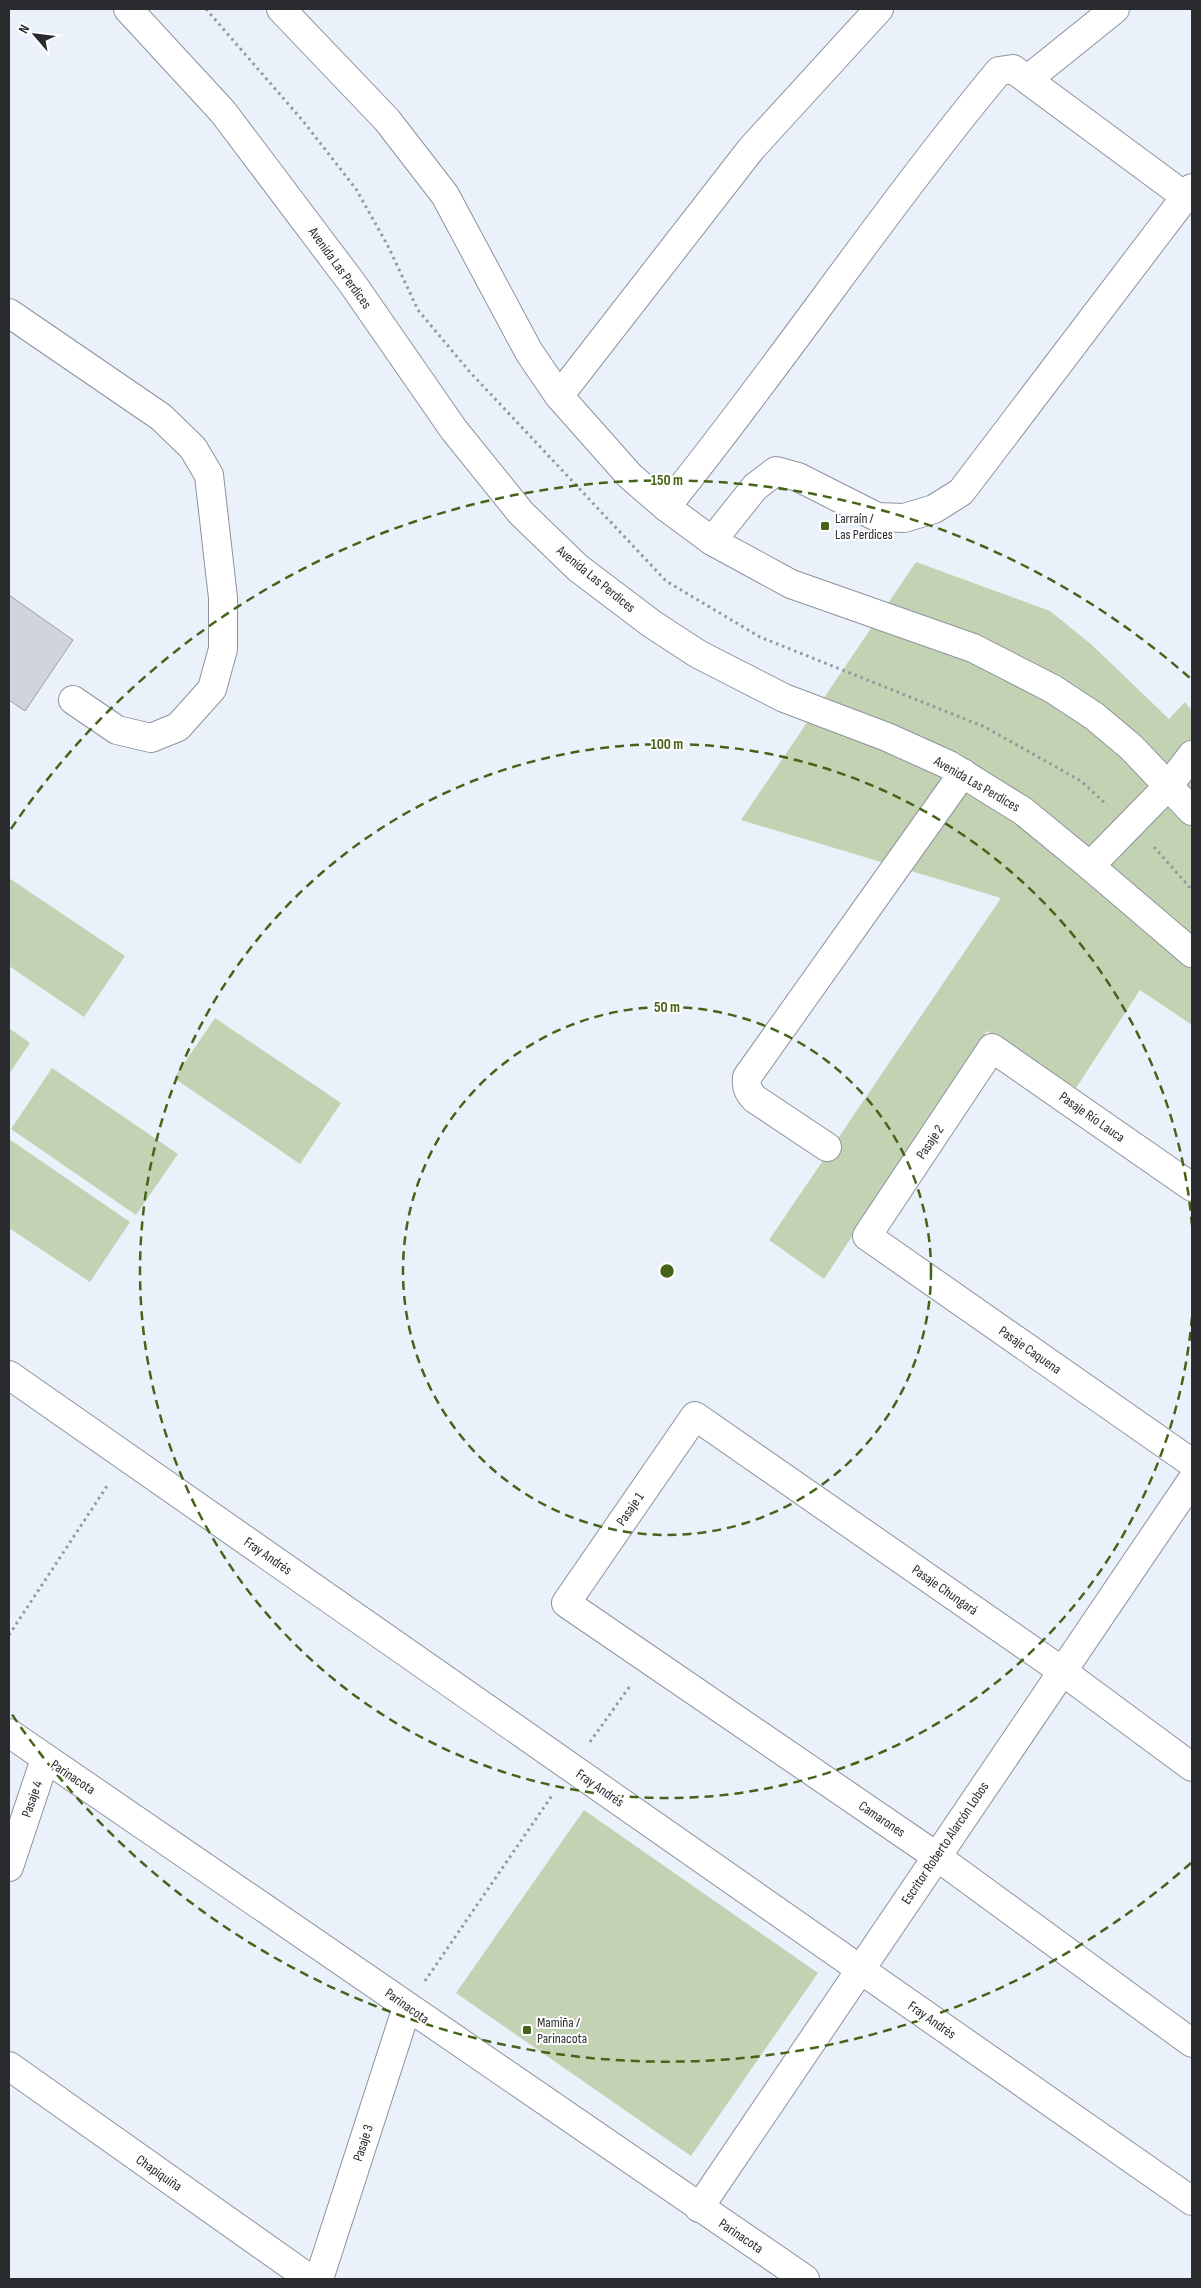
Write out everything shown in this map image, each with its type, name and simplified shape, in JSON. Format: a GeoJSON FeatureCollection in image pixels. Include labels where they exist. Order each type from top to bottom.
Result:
{"type":"FeatureCollection","features":[{"type":"Feature","properties":{"kind":"street","name":"Avenida Las Perdices"},"geometry":{"type":"LineString","coordinates":[[128,9],[223,112],[352,283],[454,430],[515,506],[578,568],[652,624],[698,654],[784,698],[887,737],[949,765],[1023,811],[1192,953]]}},
{"type":"Feature","properties":{"kind":"street"},"geometry":{"type":"LineString","coordinates":[[281,9],[387,120],[445,195],[529,352],[559,396],[630,476],[666,507],[712,541],[791,584],[973,648],[1010,665],[1053,689],[1094,716],[1131,747],[1192,811]]}},
{"type":"Feature","properties":{"kind":"street"},"geometry":{"type":"LineString","coordinates":[[559,396],[751,149],[879,9]]}},
{"type":"Feature","properties":{"kind":"street"},"geometry":{"type":"LineString","coordinates":[[1028,80],[1115,9]]}},
{"type":"Feature","properties":{"kind":"street"},"geometry":{"type":"LineString","coordinates":[[666,507],[726,432],[938,144],[999,71],[1013,69],[1189,192],[961,492],[934,509],[904,518],[877,517],[798,477],[776,471],[755,487],[712,541]]}},
{"type":"Feature","properties":{"kind":"street"},"geometry":{"type":"LineString","coordinates":[[9,313],[160,417],[193,448],[209,475],[223,607],[223,649],[212,689],[178,727],[151,738],[117,730],[73,700]]}},
{"type":"Feature","properties":{"kind":"street"},"geometry":{"type":"LineString","coordinates":[[1090,866],[1169,785],[1192,755]]}},
{"type":"Feature","properties":{"kind":"street"},"geometry":{"type":"LineString","coordinates":[[827,1147],[755,1099],[749,1093],[746,1084],[747,1077],[963,774]]}},
{"type":"Feature","properties":{"kind":"street","name":"Pasaje Río Lauca"},"geometry":{"type":"LineString","coordinates":[[992,1048],[1192,1186]]}},
{"type":"Feature","properties":{"kind":"street","name":"Pasaje 2"},"geometry":{"type":"LineString","coordinates":[[867,1236],[992,1048]]}},
{"type":"Feature","properties":{"kind":"street","name":"Pasaje Caquena"},"geometry":{"type":"LineString","coordinates":[[867,1236],[1192,1463]]}},
{"type":"Feature","properties":{"kind":"street","name":"Fray Andrés"},"geometry":{"type":"LineString","coordinates":[[9,1375],[1192,2201]]}},
{"type":"Feature","properties":{"kind":"street","name":"Pasaje 1"},"geometry":{"type":"LineString","coordinates":[[566,1603],[694,1416]]}},
{"type":"Feature","properties":{"kind":"street","name":"Pasaje Chungará"},"geometry":{"type":"LineString","coordinates":[[694,1416],[1062,1671],[1192,1767]]}},
{"type":"Feature","properties":{"kind":"street","name":"Escritor Roberto Alarcón Lobos"},"geometry":{"type":"LineString","coordinates":[[699,2208],[1192,1480]]}},
{"type":"Feature","properties":{"kind":"street","name":"Camarones"},"geometry":{"type":"LineString","coordinates":[[566,1603],[936,1856],[1192,2043]]}},
{"type":"Feature","properties":{"kind":"street","name":"Parinacota"},"geometry":{"type":"LineString","coordinates":[[9,1733],[699,2208],[791,2275]]}},
{"type":"Feature","properties":{"kind":"street","name":"Pasaje 4"},"geometry":{"type":"LineString","coordinates":[[9,1867],[45,1758]]}},
{"type":"Feature","properties":{"kind":"street","name":"Pasaje 3"},"geometry":{"type":"LineString","coordinates":[[319,2279],[408,2007]]}},
{"type":"Feature","properties":{"kind":"street","name":"Chapiquiña"},"geometry":{"type":"LineString","coordinates":[[9,2066],[310,2279]]}},
{"type":"Feature","properties":{"kind":"path"},"geometry":{"type":"LineString","coordinates":[[9,1635],[126,1457]]}},
{"type":"Feature","properties":{"kind":"path"},"geometry":{"type":"LineString","coordinates":[[408,2007],[571,1768],[649,1659]]}},
{"type":"Feature","properties":{"kind":"green space"},"geometry":{"type":"Polygon","coordinates":[[[916,562],[1050,611],[1092,645],[1169,719],[1185,702],[1192,711],[1192,1025],[1140,990],[1076,1088],[987,1031],[824,1279],[769,1240],[1001,898],[741,820],[916,562]]]}},
{"type":"Feature","properties":{"kind":"green space"},"geometry":{"type":"Polygon","coordinates":[[[9,878],[125,956],[84,1017],[9,966],[9,878]]]}},
{"type":"Feature","properties":{"kind":"green space"},"geometry":{"type":"Polygon","coordinates":[[[215,1018],[341,1103],[300,1164],[174,1078],[215,1018]]]}},
{"type":"Feature","properties":{"kind":"green space"},"geometry":{"type":"Polygon","coordinates":[[[9,1028],[30,1043],[9,1074],[9,1028]]]}},
{"type":"Feature","properties":{"kind":"green space"},"geometry":{"type":"Polygon","coordinates":[[[52,1068],[178,1154],[136,1215],[11,1129],[52,1068]]]}},
{"type":"Feature","properties":{"kind":"green space"},"geometry":{"type":"Polygon","coordinates":[[[9,1139],[130,1222],[90,1282],[9,1228],[9,1139]]]}},
{"type":"Feature","properties":{"kind":"green space"},"geometry":{"type":"Polygon","coordinates":[[[584,1810],[818,1973],[691,2156],[456,1993],[584,1810]]]}},
{"type":"Feature","properties":{"kind":"building"},"geometry":{"type":"Polygon","coordinates":[[[9,595],[73,640],[25,711],[9,700],[9,595]]]}},
{"type":"Feature","properties":{"kind":"place","name":"Larraín / Las Perdices"},"geometry":{"type":"Point","coordinates":[825,526]}},
{"type":"Feature","properties":{"kind":"place","name":"Mamiña / Parinacota"},"geometry":{"type":"Point","coordinates":[527,2030]}}]}
